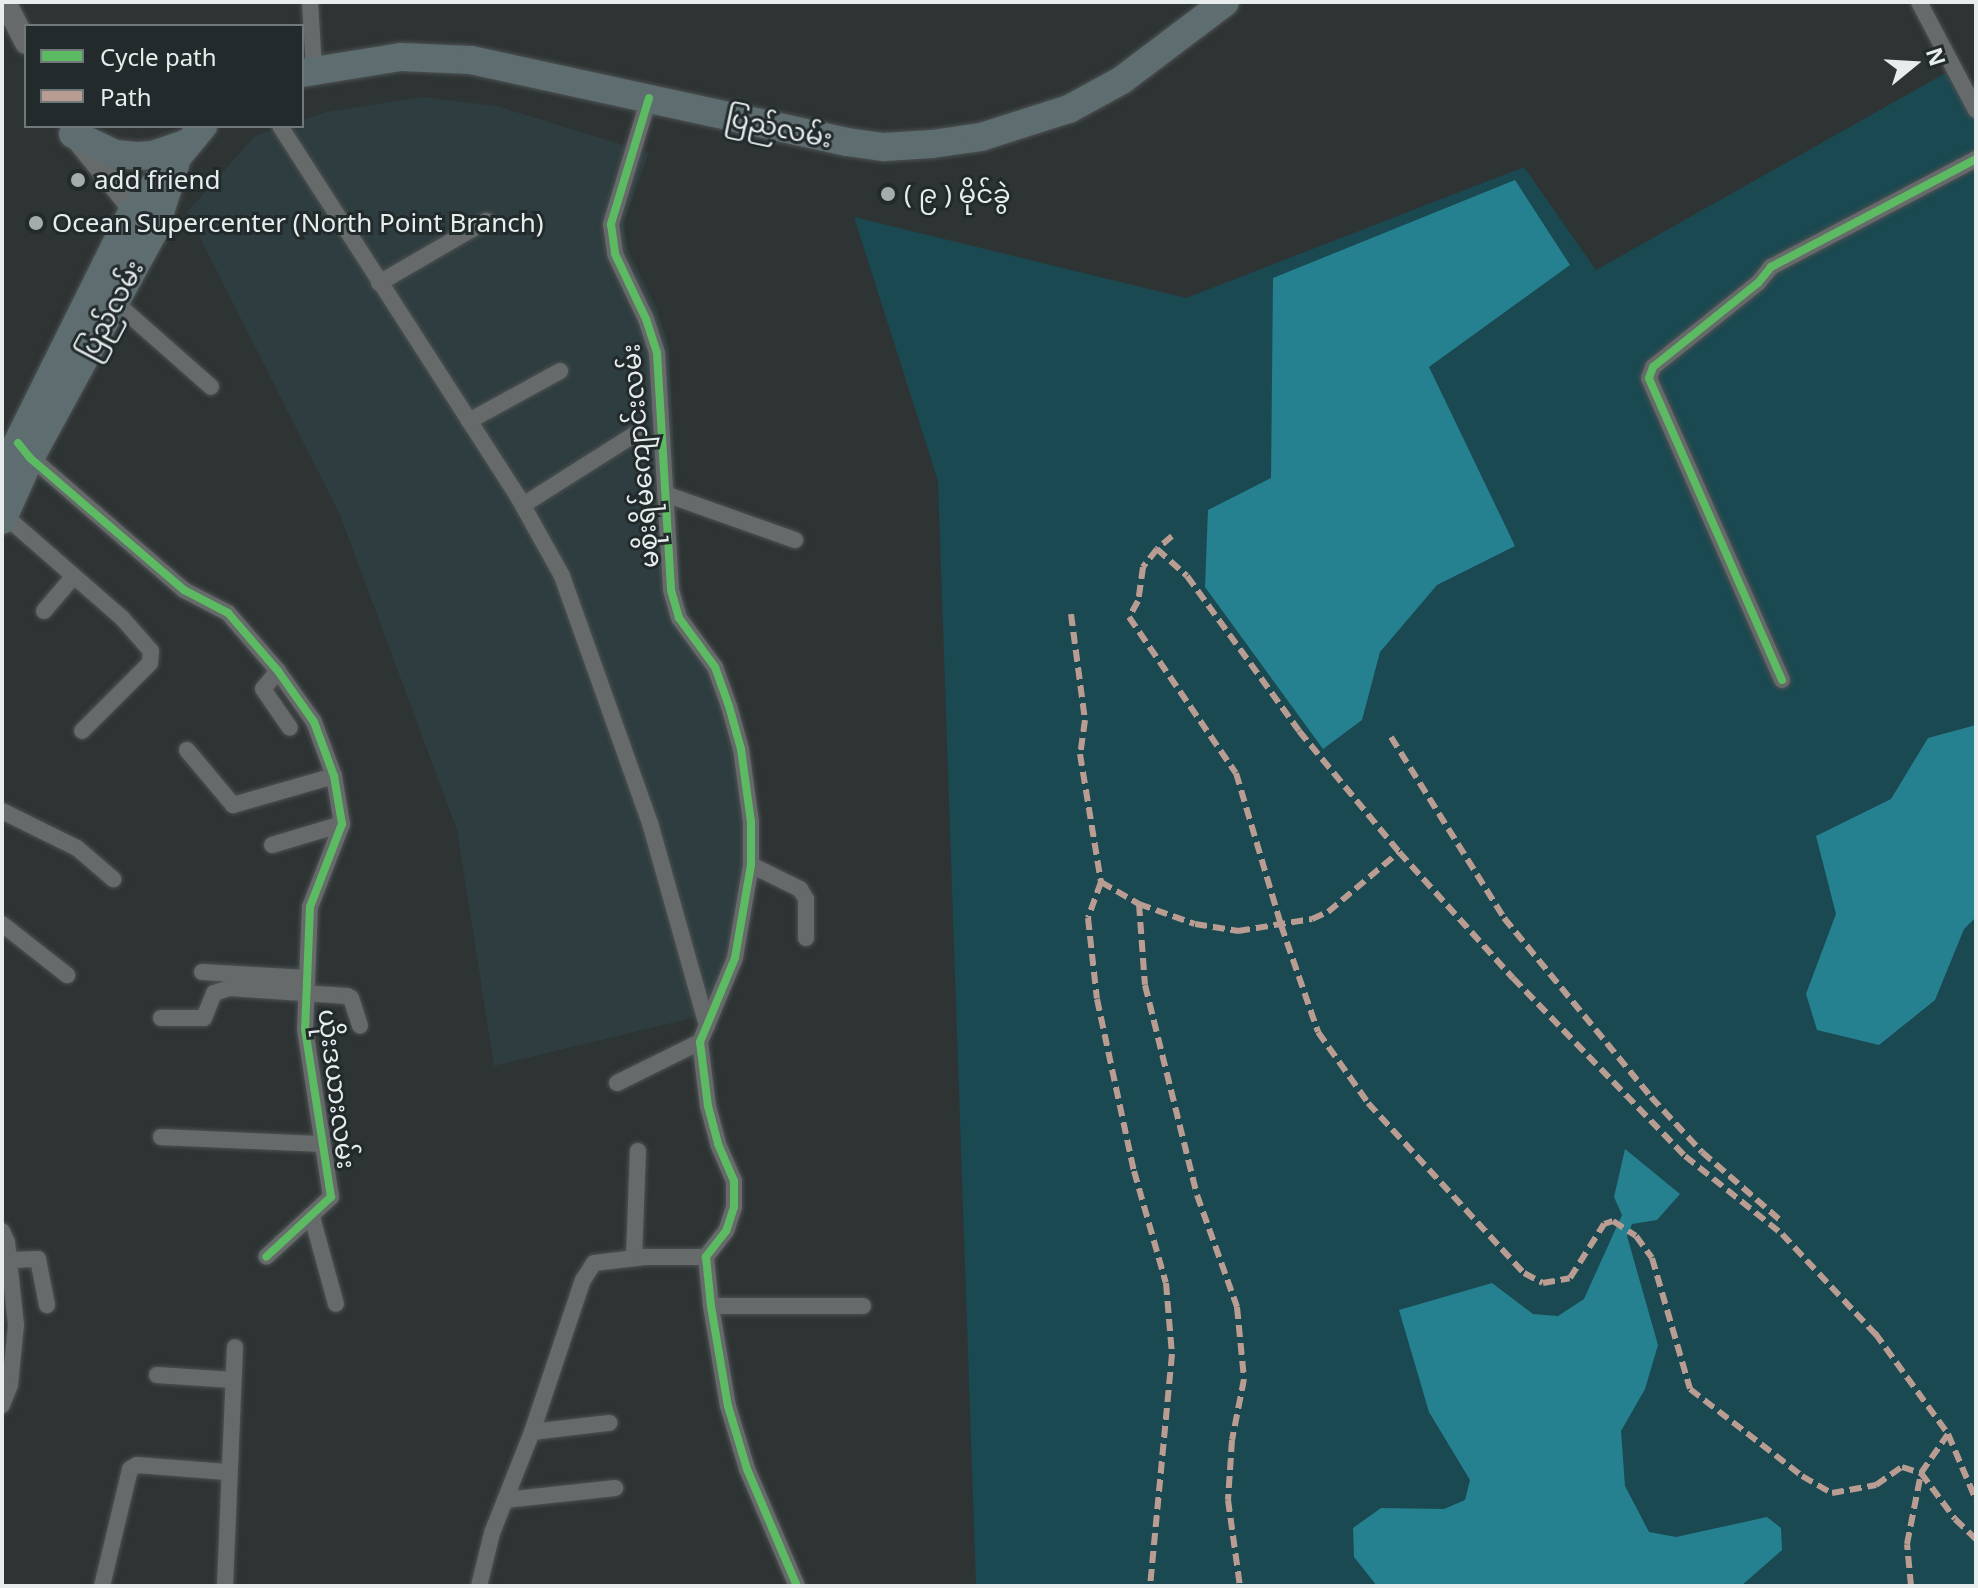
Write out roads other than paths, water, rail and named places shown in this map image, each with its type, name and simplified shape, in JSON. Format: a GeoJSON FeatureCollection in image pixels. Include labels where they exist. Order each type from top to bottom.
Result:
{"type":"FeatureCollection","features":[{"type":"Feature","properties":{"kind":"highway","name":"ပြည်လမ်း"},"geometry":{"type":"LineString","coordinates":[[308,71],[401,57],[471,60],[847,142],[884,147],[969,139],[1041,119],[1102,93],[1225,2]]}},
{"type":"Feature","properties":{"kind":"highway"},"geometry":{"type":"LineString","coordinates":[[71,130],[115,154],[153,155],[190,141]]}},
{"type":"Feature","properties":{"kind":"highway","name":"ပြည်လမ်း"},"geometry":{"type":"LineString","coordinates":[[3,517],[24,451],[132,212],[190,141]]}},
{"type":"Feature","properties":{"kind":"highway","name":"ပြည်လမ်း"},"geometry":{"type":"LineString","coordinates":[[2,474],[24,451],[115,302],[154,231],[190,141]]}},
{"type":"Feature","properties":{"kind":"main road"},"geometry":{"type":"LineString","coordinates":[[5,2],[24,39]]}},
{"type":"Feature","properties":{"kind":"main road"},"geometry":{"type":"LineString","coordinates":[[71,130],[132,212],[154,231]]}},
{"type":"Feature","properties":{"kind":"street"},"geometry":{"type":"LineString","coordinates":[[308,71],[310,2]]}},
{"type":"Feature","properties":{"kind":"street"},"geometry":{"type":"LineString","coordinates":[[1919,2],[1976,110]]}},
{"type":"Feature","properties":{"kind":"street","name":"မစိုးရိမ်ကျောင်းလမ်း"},"geometry":{"type":"LineString","coordinates":[[649,98],[611,224],[615,254],[646,319],[657,353],[671,590],[679,618],[715,667],[741,749],[751,822],[751,865],[735,958],[700,1042]]}},
{"type":"Feature","properties":{"kind":"street"},"geometry":{"type":"LineString","coordinates":[[281,128],[523,505],[562,576],[650,823],[707,1026]]}},
{"type":"Feature","properties":{"kind":"street"},"geometry":{"type":"LineString","coordinates":[[1782,680],[1649,378],[1653,367],[1782,260],[1976,159]]}},
{"type":"Feature","properties":{"kind":"street"},"geometry":{"type":"LineString","coordinates":[[379,283],[486,221]]}},
{"type":"Feature","properties":{"kind":"street"},"geometry":{"type":"LineString","coordinates":[[115,302],[211,387]]}},
{"type":"Feature","properties":{"kind":"street"},"geometry":{"type":"LineString","coordinates":[[469,421],[560,371]]}},
{"type":"Feature","properties":{"kind":"street"},"geometry":{"type":"LineString","coordinates":[[523,505],[637,433]]}},
{"type":"Feature","properties":{"kind":"street"},"geometry":{"type":"LineString","coordinates":[[24,451],[184,590],[228,613],[278,671],[314,722],[334,776],[342,824],[272,845]]}},
{"type":"Feature","properties":{"kind":"street"},"geometry":{"type":"LineString","coordinates":[[665,494],[795,540]]}},
{"type":"Feature","properties":{"kind":"street"},"geometry":{"type":"LineString","coordinates":[[3,517],[122,618],[151,651],[150,663],[82,731]]}},
{"type":"Feature","properties":{"kind":"street"},"geometry":{"type":"LineString","coordinates":[[44,611],[73,577]]}},
{"type":"Feature","properties":{"kind":"street"},"geometry":{"type":"LineString","coordinates":[[278,671],[263,689],[290,728]]}},
{"type":"Feature","properties":{"kind":"street"},"geometry":{"type":"LineString","coordinates":[[187,750],[233,805],[334,776]]}},
{"type":"Feature","properties":{"kind":"street"},"geometry":{"type":"LineString","coordinates":[[2,811],[77,848],[113,879]]}},
{"type":"Feature","properties":{"kind":"street","name":"ယိုးဒယားလမ်း"},"geometry":{"type":"LineString","coordinates":[[266,1257],[331,1197],[305,1029],[310,907],[342,824]]}},
{"type":"Feature","properties":{"kind":"street"},"geometry":{"type":"LineString","coordinates":[[751,865],[800,889],[806,899],[806,938]]}},
{"type":"Feature","properties":{"kind":"street"},"geometry":{"type":"LineString","coordinates":[[2,924],[67,975]]}},
{"type":"Feature","properties":{"kind":"street"},"geometry":{"type":"LineString","coordinates":[[202,972],[307,985],[351,998],[360,1026]]}},
{"type":"Feature","properties":{"kind":"street"},"geometry":{"type":"LineString","coordinates":[[161,1018],[204,1018],[214,993],[229,988],[307,985]]}},
{"type":"Feature","properties":{"kind":"street"},"geometry":{"type":"LineString","coordinates":[[617,1083],[700,1042],[708,1106],[718,1144],[734,1181],[734,1207],[726,1231],[706,1257],[728,1406],[747,1469],[797,1586]]}},
{"type":"Feature","properties":{"kind":"street"},"geometry":{"type":"LineString","coordinates":[[161,1137],[322,1144]]}},
{"type":"Feature","properties":{"kind":"street"},"geometry":{"type":"LineString","coordinates":[[634,1258],[638,1151]]}},
{"type":"Feature","properties":{"kind":"street"},"geometry":{"type":"LineString","coordinates":[[312,1217],[336,1304]]}},
{"type":"Feature","properties":{"kind":"street"},"geometry":{"type":"LineString","coordinates":[[2,1231],[9,1260],[7,1288],[16,1325],[10,1385],[2,1405]]}},
{"type":"Feature","properties":{"kind":"street"},"geometry":{"type":"LineString","coordinates":[[479,1586],[505,1500],[532,1432],[583,1280],[594,1263],[634,1258],[706,1257]]}},
{"type":"Feature","properties":{"kind":"street"},"geometry":{"type":"LineString","coordinates":[[9,1260],[38,1259],[47,1305]]}},
{"type":"Feature","properties":{"kind":"street"},"geometry":{"type":"LineString","coordinates":[[711,1306],[863,1306]]}},
{"type":"Feature","properties":{"kind":"street"},"geometry":{"type":"LineString","coordinates":[[225,1586],[227,1472],[235,1347]]}},
{"type":"Feature","properties":{"kind":"street"},"geometry":{"type":"LineString","coordinates":[[157,1375],[233,1380]]}},
{"type":"Feature","properties":{"kind":"street"},"geometry":{"type":"LineString","coordinates":[[532,1432],[609,1423]]}},
{"type":"Feature","properties":{"kind":"street"},"geometry":{"type":"LineString","coordinates":[[102,1586],[130,1469],[137,1465],[227,1472]]}},
{"type":"Feature","properties":{"kind":"street"},"geometry":{"type":"LineString","coordinates":[[505,1500],[615,1488]]}},
{"type":"Feature","properties":{"kind":"place","name":"add friend"},"geometry":{"type":"Point","coordinates":[78,180]}},
{"type":"Feature","properties":{"kind":"place","name":"( ၉ ) မိုင်ခွဲ"},"geometry":{"type":"Point","coordinates":[888,194]}},
{"type":"Feature","properties":{"kind":"place","name":"Ocean Supercenter (North Point Branch)"},"geometry":{"type":"Point","coordinates":[36,223]}}]}
